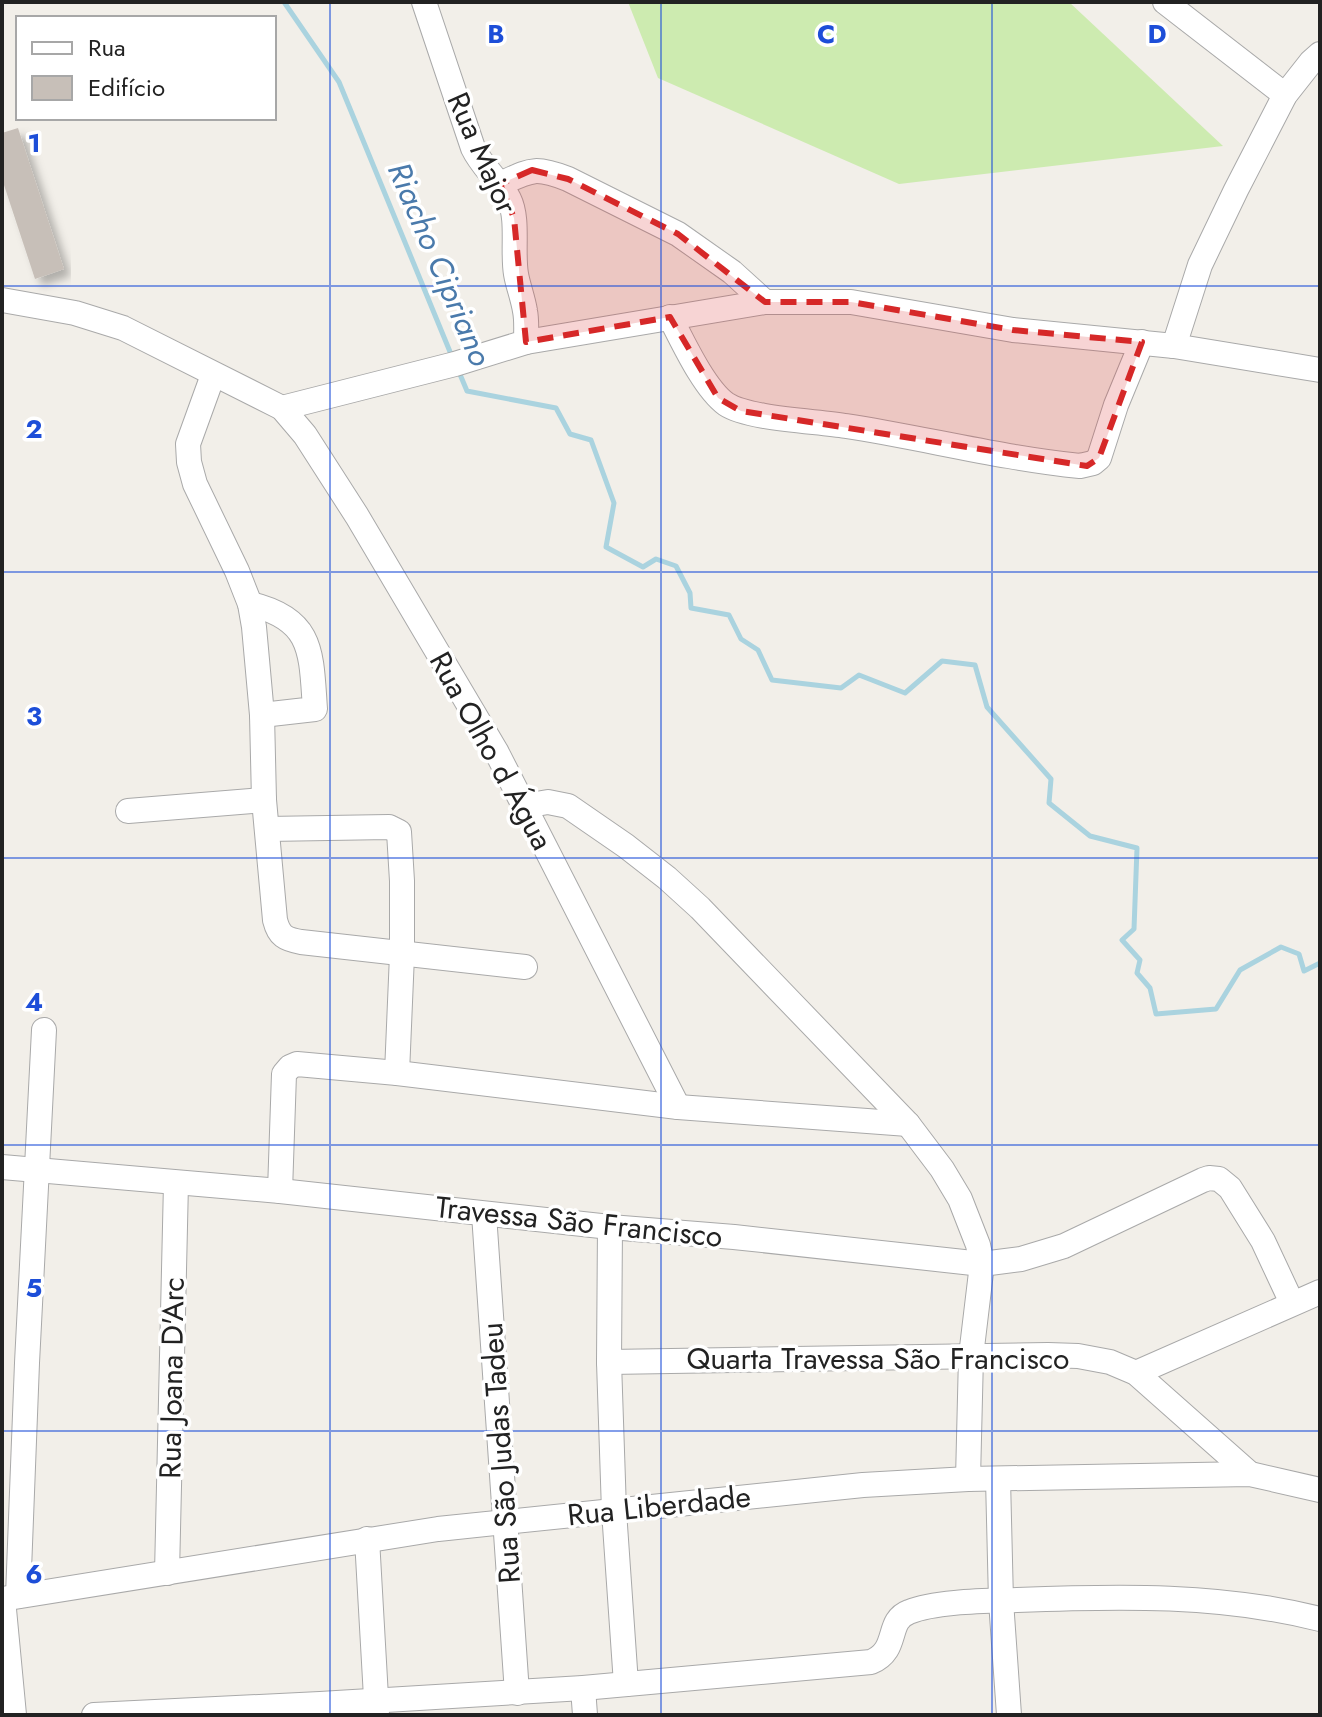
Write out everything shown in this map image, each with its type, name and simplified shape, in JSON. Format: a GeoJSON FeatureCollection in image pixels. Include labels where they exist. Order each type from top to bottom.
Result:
{"type":"FeatureCollection","features":[{"type":"Feature","properties":{"kind":"street","name":"Rua Major"},"geometry":{"type":"LineString","coordinates":[[424,2],[473,148],[510,201],[514,218],[516,274],[526,313],[526,342]]}},
{"type":"Feature","properties":{"kind":"street"},"geometry":{"type":"LineString","coordinates":[[1165,2],[1285,95]]}},
{"type":"Feature","properties":{"kind":"street"},"geometry":{"type":"LineString","coordinates":[[1174,346],[1200,265],[1236,190],[1285,95],[1320,54]]}},
{"type":"Feature","properties":{"kind":"street"},"geometry":{"type":"LineString","coordinates":[[500,184],[532,170],[568,179],[678,234],[732,272],[765,302]]}},
{"type":"Feature","properties":{"kind":"street"},"geometry":{"type":"LineString","coordinates":[[2,300],[75,313],[123,328],[282,408],[455,364],[526,342],[765,302],[851,302],[1013,330],[1174,346],[1320,370]]}},
{"type":"Feature","properties":{"kind":"street"},"geometry":{"type":"LineString","coordinates":[[670,317],[718,398],[741,411],[845,425],[1080,466],[1099,458],[1116,405],[1142,342]]}},
{"type":"Feature","properties":{"kind":"street"},"geometry":{"type":"LineString","coordinates":[[213,375],[188,444],[189,462],[195,484],[250,604],[262,715],[264,800],[277,930],[281,936],[301,942],[525,967]]}},
{"type":"Feature","properties":{"kind":"street","name":"Rua Olho d Água"},"geometry":{"type":"LineString","coordinates":[[282,408],[305,435],[357,516],[496,751],[678,1107]]}},
{"type":"Feature","properties":{"kind":"street"},"geometry":{"type":"LineString","coordinates":[[250,604],[278,613],[290,621],[302,633],[311,661],[315,709],[262,715]]}},
{"type":"Feature","properties":{"kind":"street"},"geometry":{"type":"LineString","coordinates":[[128,811],[264,800]]}},
{"type":"Feature","properties":{"kind":"street"},"geometry":{"type":"LineString","coordinates":[[524,806],[548,802],[568,806],[667,878],[700,908],[908,1124],[942,1169],[960,1199],[982,1264],[971,1356],[968,1479]]}},
{"type":"Feature","properties":{"kind":"street"},"geometry":{"type":"LineString","coordinates":[[267,829],[397,829],[401,837],[402,955],[397,1073]]}},
{"type":"Feature","properties":{"kind":"street"},"geometry":{"type":"LineString","coordinates":[[14,1715],[8,1598],[27,1363],[44,1030]]}},
{"type":"Feature","properties":{"kind":"street"},"geometry":{"type":"LineString","coordinates":[[280,1191],[284,1074],[290,1067],[308,1064],[678,1107],[908,1124]]}},
{"type":"Feature","properties":{"kind":"street","name":"Travessa São Francisco"},"geometry":{"type":"LineString","coordinates":[[2,1167],[280,1191],[982,1264],[1043,1254],[1213,1178],[1224,1182],[1247,1213],[1292,1303]]}},
{"type":"Feature","properties":{"kind":"street","name":"Rua Joana D'Arc"},"geometry":{"type":"LineString","coordinates":[[167,1573],[176,1183]]}},
{"type":"Feature","properties":{"kind":"street","name":"Rua São Judas Tadeu"},"geometry":{"type":"LineString","coordinates":[[484,1214],[517,1693]]}},
{"type":"Feature","properties":{"kind":"street"},"geometry":{"type":"LineString","coordinates":[[610,1227],[609,1362],[614,1511],[626,1684]]}},
{"type":"Feature","properties":{"kind":"street"},"geometry":{"type":"LineString","coordinates":[[1136,1373],[1320,1292]]}},
{"type":"Feature","properties":{"kind":"street","name":"Quarta Travessa São Francisco"},"geometry":{"type":"LineString","coordinates":[[609,1362],[1078,1356],[1110,1362],[1136,1373],[1250,1474]]}},
{"type":"Feature","properties":{"kind":"street","name":"Rua Liberdade"},"geometry":{"type":"LineString","coordinates":[[8,1598],[367,1539],[863,1485],[1098,1475],[1250,1474],[1320,1490]]}},
{"type":"Feature","properties":{"kind":"street"},"geometry":{"type":"LineString","coordinates":[[998,1479],[1001,1601],[1009,1715]]}},
{"type":"Feature","properties":{"kind":"street"},"geometry":{"type":"LineString","coordinates":[[367,1539],[376,1708]]}},
{"type":"Feature","properties":{"kind":"street"},"geometry":{"type":"LineString","coordinates":[[94,1715],[376,1708],[871,1662],[886,1653],[894,1626],[905,1613],[930,1606],[1081,1598],[1171,1598],[1277,1609],[1320,1619]]}},
{"type":"Feature","properties":{"kind":"street"},"geometry":{"type":"LineString","coordinates":[[583,1688],[585,1715]]}},
{"type":"Feature","properties":{"kind":"highlighted area"},"geometry":{"type":"Polygon","coordinates":[[[532,170],[568,179],[678,234],[765,302],[851,302],[1013,330],[1142,342],[1099,458],[1087,466],[741,411],[718,398],[670,317],[526,342],[514,218],[500,184],[532,170]]]}},
{"type":"Feature","properties":{"kind":"green space"},"geometry":{"type":"Polygon","coordinates":[[[628,2],[1069,2],[1223,146],[899,184],[658,78],[628,2]]]}},
{"type":"Feature","properties":{"kind":"building"},"geometry":{"type":"Polygon","coordinates":[[[18,128],[64,269],[35,279],[2,179],[2,133],[18,128]]]}},
{"type":"Feature","properties":{"kind":"waterway","name":"Riacho Cipriano"},"geometry":{"type":"LineString","coordinates":[[284,2],[339,82],[453,359]]}},
{"type":"Feature","properties":{"kind":"waterway","name":"Riacho Cipriano"},"geometry":{"type":"LineString","coordinates":[[459,372],[467,391],[556,408],[570,434],[591,440],[614,503],[606,547],[643,567],[656,559],[676,566],[690,593],[691,608],[729,615],[741,639],[758,650],[772,680],[841,688],[859,675],[905,693],[942,661],[975,665],[987,707],[1051,779],[1049,803],[1090,836],[1137,848],[1134,929],[1122,940],[1140,960],[1137,973],[1150,988],[1156,1014],[1216,1009],[1240,970],[1281,947],[1299,954],[1304,971],[1320,963]]}}]}
